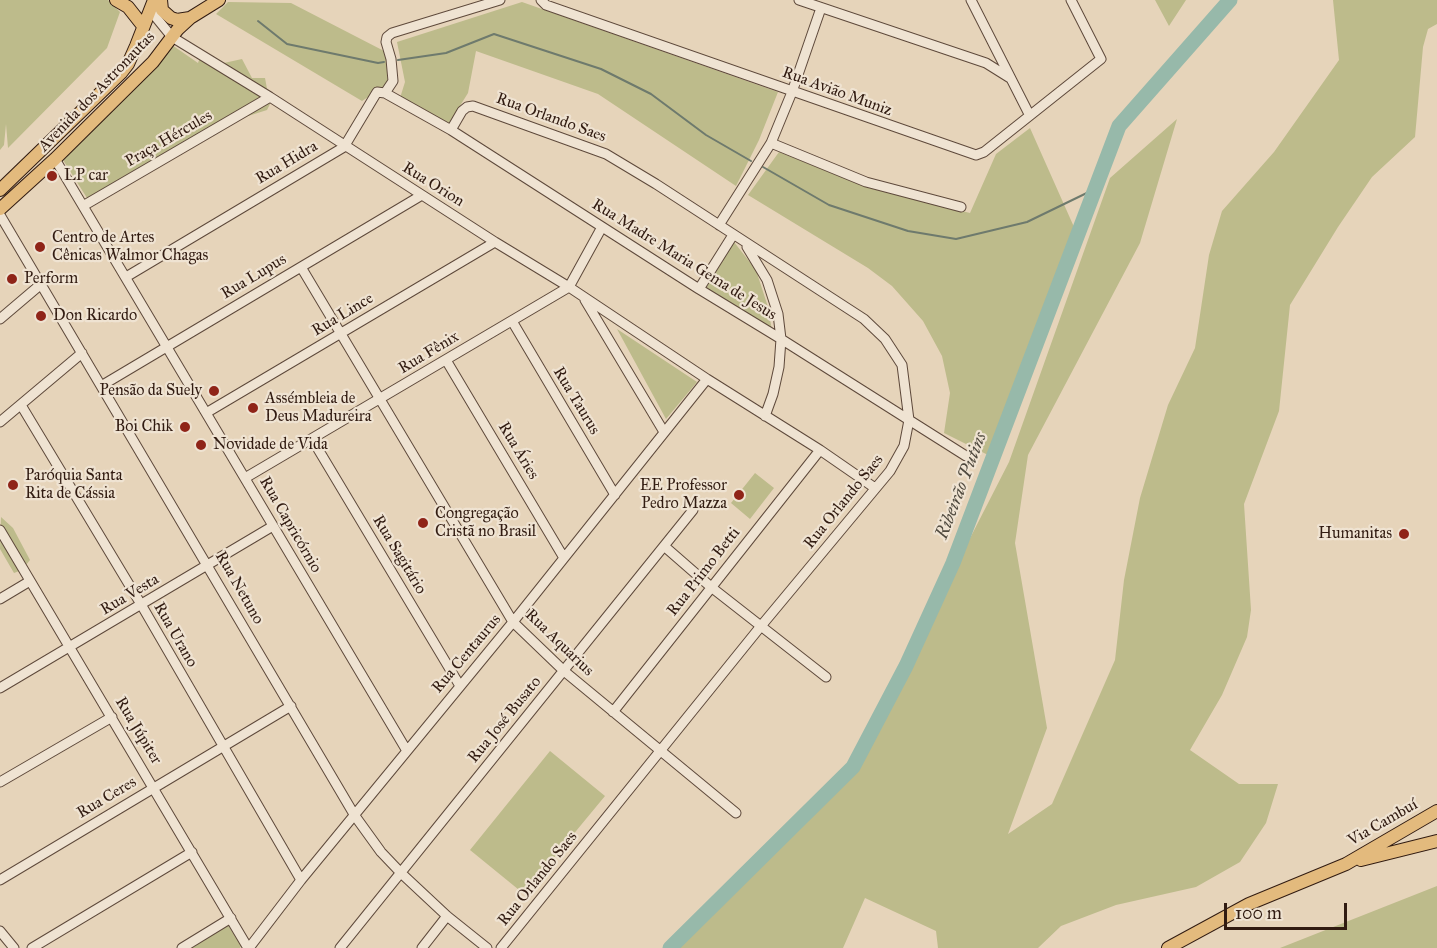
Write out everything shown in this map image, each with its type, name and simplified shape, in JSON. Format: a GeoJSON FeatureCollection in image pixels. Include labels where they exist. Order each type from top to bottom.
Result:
{"type":"FeatureCollection","features":[{"type":"Feature","properties":{"kind":"main road"},"geometry":{"type":"LineString","coordinates":[[116,0],[128,7],[143,26]]}},
{"type":"Feature","properties":{"kind":"main road"},"geometry":{"type":"LineString","coordinates":[[161,0],[162,10],[171,18],[177,20],[190,18]]}},
{"type":"Feature","properties":{"kind":"main road","name":"Avenida dos Astronautas"},"geometry":{"type":"LineString","coordinates":[[0,209],[55,159],[153,62],[190,18],[209,4],[219,0]]}},
{"type":"Feature","properties":{"kind":"main road","name":"Avenida dos Astronautas"},"geometry":{"type":"LineString","coordinates":[[0,190],[121,73],[132,56],[152,5]]}},
{"type":"Feature","properties":{"kind":"main road","name":"Via Cambuí"},"geometry":{"type":"LineString","coordinates":[[1168,948],[1249,904],[1346,864],[1437,811]]}},
{"type":"Feature","properties":{"kind":"main road","name":"Via Cambuí"},"geometry":{"type":"LineString","coordinates":[[1346,864],[1437,841]]}},
{"type":"Feature","properties":{"kind":"street"},"geometry":{"type":"LineString","coordinates":[[385,93],[393,81],[387,37],[392,33],[500,0]]}},
{"type":"Feature","properties":{"kind":"street","name":"Rua Avião Muniz"},"geometry":{"type":"LineString","coordinates":[[541,0],[546,5],[976,155],[984,152],[1101,59],[1071,0]]}},
{"type":"Feature","properties":{"kind":"street"},"geometry":{"type":"LineString","coordinates":[[799,0],[986,63],[1010,78]]}},
{"type":"Feature","properties":{"kind":"street"},"geometry":{"type":"LineString","coordinates":[[971,0],[1029,114]]}},
{"type":"Feature","properties":{"kind":"street","name":"Rua Orion"},"geometry":{"type":"LineString","coordinates":[[152,5],[172,37],[614,316],[707,379],[820,450],[874,489]]}},
{"type":"Feature","properties":{"kind":"street"},"geometry":{"type":"LineString","coordinates":[[719,225],[771,143],[792,92],[821,8]]}},
{"type":"Feature","properties":{"kind":"street"},"geometry":{"type":"LineString","coordinates":[[986,63],[997,51]]}},
{"type":"Feature","properties":{"kind":"street","name":"Rua Hidra"},"geometry":{"type":"LineString","coordinates":[[126,277],[344,147],[377,92],[385,93]]}},
{"type":"Feature","properties":{"kind":"street","name":"Rua Madre Maria Gema de Jesus"},"geometry":{"type":"LineString","coordinates":[[385,93],[451,130],[966,456]]}},
{"type":"Feature","properties":{"kind":"street","name":"Praça Hércules"},"geometry":{"type":"LineString","coordinates":[[83,206],[270,98]]}},
{"type":"Feature","properties":{"kind":"street","name":"Rua Orlando Saes"},"geometry":{"type":"LineString","coordinates":[[451,130],[462,111],[467,107],[473,106],[489,111],[606,154],[719,225],[864,319],[885,339],[902,365],[909,420],[908,435],[898,459],[501,948]]}},
{"type":"Feature","properties":{"kind":"street"},"geometry":{"type":"LineString","coordinates":[[771,143],[866,182],[961,207]]}},
{"type":"Feature","properties":{"kind":"street","name":"Rua Capricórnio"},"geometry":{"type":"LineString","coordinates":[[55,159],[407,751]]}},
{"type":"Feature","properties":{"kind":"street","name":"Rua Lupus"},"geometry":{"type":"LineString","coordinates":[[101,386],[422,195]]}},
{"type":"Feature","properties":{"kind":"street","name":"Rua Netuno"},"geometry":{"type":"LineString","coordinates":[[0,215],[355,816],[381,852],[401,873],[447,916],[487,948]]}},
{"type":"Feature","properties":{"kind":"street","name":"Rua Fênix"},"geometry":{"type":"LineString","coordinates":[[245,478],[568,287],[602,227]]}},
{"type":"Feature","properties":{"kind":"street"},"geometry":{"type":"LineString","coordinates":[[699,289],[733,235]]}},
{"type":"Feature","properties":{"kind":"street","name":"Rua Lince"},"geometry":{"type":"LineString","coordinates":[[206,413],[495,242]]}},
{"type":"Feature","properties":{"kind":"street"},"geometry":{"type":"LineString","coordinates":[[744,242],[767,280],[778,314],[781,339],[779,367],[765,416]]}},
{"type":"Feature","properties":{"kind":"street","name":"Rua Aquarius"},"geometry":{"type":"LineString","coordinates":[[301,267],[513,622],[564,671],[736,813]]}},
{"type":"Feature","properties":{"kind":"street"},"geometry":{"type":"LineString","coordinates":[[767,280],[777,270],[785,267]]}},
{"type":"Feature","properties":{"kind":"street"},"geometry":{"type":"LineString","coordinates":[[0,319],[40,285]]}},
{"type":"Feature","properties":{"kind":"street"},"geometry":{"type":"LineString","coordinates":[[583,297],[664,432]]}},
{"type":"Feature","properties":{"kind":"street"},"geometry":{"type":"LineString","coordinates":[[601,324],[614,316]]}},
{"type":"Feature","properties":{"kind":"street","name":"Rua Taurus"},"geometry":{"type":"LineString","coordinates":[[512,321],[615,495]]}},
{"type":"Feature","properties":{"kind":"street"},"geometry":{"type":"LineString","coordinates":[[0,422],[82,353]]}},
{"type":"Feature","properties":{"kind":"street","name":"Rua Áries"},"geometry":{"type":"LineString","coordinates":[[446,360],[564,558]]}},
{"type":"Feature","properties":{"kind":"street","name":"Rua Centaurus"},"geometry":{"type":"LineString","coordinates":[[248,948],[707,379]]}},
{"type":"Feature","properties":{"kind":"street","name":"Rua Urano"},"geometry":{"type":"LineString","coordinates":[[21,405],[142,606],[301,880]]}},
{"type":"Feature","properties":{"kind":"street","name":"Rua Sagitário"},"geometry":{"type":"LineString","coordinates":[[312,439],[460,686]]}},
{"type":"Feature","properties":{"kind":"street","name":"Rua Primo Betti"},"geometry":{"type":"LineString","coordinates":[[613,712],[820,450]]}},
{"type":"Feature","properties":{"kind":"street","name":"Rua José Busato"},"geometry":{"type":"LineString","coordinates":[[340,948],[693,510]]}},
{"type":"Feature","properties":{"kind":"street","name":"Rua Vesta"},"geometry":{"type":"LineString","coordinates":[[0,688],[142,606],[273,526]]}},
{"type":"Feature","properties":{"kind":"street","name":"Rua Júpiter"},"geometry":{"type":"LineString","coordinates":[[0,530],[248,948]]}},
{"type":"Feature","properties":{"kind":"street"},"geometry":{"type":"LineString","coordinates":[[664,546],[711,587],[826,677]]}},
{"type":"Feature","properties":{"kind":"street"},"geometry":{"type":"LineString","coordinates":[[0,599],[30,581]]}},
{"type":"Feature","properties":{"kind":"street","name":"Rua Ceres"},"geometry":{"type":"LineString","coordinates":[[0,880],[291,706]]}},
{"type":"Feature","properties":{"kind":"street"},"geometry":{"type":"LineString","coordinates":[[0,782],[112,717]]}},
{"type":"Feature","properties":{"kind":"street"},"geometry":{"type":"LineString","coordinates":[[32,948],[192,852]]}},
{"type":"Feature","properties":{"kind":"street"},"geometry":{"type":"LineString","coordinates":[[422,948],[447,916]]}},
{"type":"Feature","properties":{"kind":"street"},"geometry":{"type":"LineString","coordinates":[[182,948],[231,918]]}},
{"type":"Feature","properties":{"kind":"street"},"geometry":{"type":"LineString","coordinates":[[0,931],[14,948]]}},
{"type":"Feature","properties":{"kind":"shaded area"},"geometry":{"type":"Polygon","coordinates":[[[0,0],[108,0],[120,12],[107,48],[8,148],[6,124],[4,145],[0,150],[0,0]]]}},
{"type":"Feature","properties":{"kind":"shaded area"},"geometry":{"type":"Polygon","coordinates":[[[1155,0],[1186,0],[1169,26],[1155,0]]]}},
{"type":"Feature","properties":{"kind":"shaded area"},"geometry":{"type":"Polygon","coordinates":[[[1333,0],[1437,0],[1437,24],[1428,29],[1423,47],[1415,137],[1372,177],[1290,305],[1279,411],[1244,504],[1251,610],[1247,637],[1222,695],[1190,750],[1239,784],[1278,784],[1266,823],[1240,862],[1196,887],[1116,905],[1061,926],[1038,948],[938,948],[936,931],[865,898],[843,948],[671,948],[853,767],[1009,462],[1110,178],[1177,119],[1140,243],[1028,455],[1015,543],[1047,728],[1008,834],[1052,804],[1115,660],[1124,580],[1140,498],[1168,405],[1195,348],[1209,255],[1222,211],[1274,152],[1339,60],[1333,0]]]}},
{"type":"Feature","properties":{"kind":"shaded area"},"geometry":{"type":"Polygon","coordinates":[[[228,2],[291,3],[386,52],[388,84],[362,101],[216,14],[228,2]]]}},
{"type":"Feature","properties":{"kind":"shaded area"},"geometry":{"type":"Polygon","coordinates":[[[522,2],[778,92],[759,140],[736,186],[598,94],[476,51],[468,93],[448,125],[400,98],[405,82],[397,42],[522,2]]]}},
{"type":"Feature","properties":{"kind":"shaded area"},"geometry":{"type":"Polygon","coordinates":[[[172,45],[198,63],[202,51],[224,63],[242,59],[252,78],[265,78],[268,94],[272,100],[267,110],[245,117],[238,110],[87,198],[63,160],[166,54],[172,45]]]}},
{"type":"Feature","properties":{"kind":"shaded area"},"geometry":{"type":"Polygon","coordinates":[[[1030,128],[1074,227],[988,455],[944,433],[950,393],[942,356],[923,321],[892,286],[868,268],[748,195],[779,152],[869,188],[970,213],[996,154],[1030,128]]]}},
{"type":"Feature","properties":{"kind":"shaded area"},"geometry":{"type":"Polygon","coordinates":[[[734,242],[756,270],[768,307],[772,331],[706,288],[734,242]]]}},
{"type":"Feature","properties":{"kind":"shaded area"},"geometry":{"type":"Polygon","coordinates":[[[617,329],[697,382],[666,419],[617,329]]]}},
{"type":"Feature","properties":{"kind":"shaded area"},"geometry":{"type":"Polygon","coordinates":[[[755,473],[774,488],[750,519],[731,503],[755,473]]]}},
{"type":"Feature","properties":{"kind":"shaded area"},"geometry":{"type":"Polygon","coordinates":[[[1,517],[13,528],[30,560],[22,570],[14,573],[0,549],[1,517]]]}},
{"type":"Feature","properties":{"kind":"shaded area"},"geometry":{"type":"Polygon","coordinates":[[[550,751],[605,796],[524,894],[470,850],[550,751]]]}},
{"type":"Feature","properties":{"kind":"shaded area"},"geometry":{"type":"Polygon","coordinates":[[[1437,886],[1437,948],[1280,948],[1437,886]]]}},
{"type":"Feature","properties":{"kind":"shaded area"},"geometry":{"type":"Polygon","coordinates":[[[228,925],[241,946],[240,948],[192,948],[228,925]]]}},
{"type":"Feature","properties":{"kind":"waterway","name":"Ribeirão Putins"},"geometry":{"type":"LineString","coordinates":[[670,948],[853,767],[906,666],[953,563],[1119,126],[1230,0]]}},
{"type":"Feature","properties":{"kind":"waterway"},"geometry":{"type":"LineString","coordinates":[[258,21],[287,44],[378,63],[384,62]]}},
{"type":"Feature","properties":{"kind":"waterway"},"geometry":{"type":"LineString","coordinates":[[398,60],[446,53],[494,34],[601,69],[651,94],[706,135],[751,161]]}},
{"type":"Feature","properties":{"kind":"waterway"},"geometry":{"type":"LineString","coordinates":[[763,167],[829,205],[908,231],[956,239],[1027,222],[1095,189]]}},
{"type":"Feature","properties":{"kind":"place","name":"LP car"},"geometry":{"type":"Point","coordinates":[52,176]}},
{"type":"Feature","properties":{"kind":"place","name":"Centro de Artes Cênicas Walmor Chagas"},"geometry":{"type":"Point","coordinates":[40,247]}},
{"type":"Feature","properties":{"kind":"place","name":"Perform"},"geometry":{"type":"Point","coordinates":[12,279]}},
{"type":"Feature","properties":{"kind":"place","name":"Don Ricardo"},"geometry":{"type":"Point","coordinates":[41,316]}},
{"type":"Feature","properties":{"kind":"place","name":"Pensão da Suely"},"geometry":{"type":"Point","coordinates":[214,391]}},
{"type":"Feature","properties":{"kind":"place","name":"Assémbleia de Deus Madureira"},"geometry":{"type":"Point","coordinates":[253,408]}},
{"type":"Feature","properties":{"kind":"place","name":"Boi Chik"},"geometry":{"type":"Point","coordinates":[185,427]}},
{"type":"Feature","properties":{"kind":"place","name":"Novidade de Vida"},"geometry":{"type":"Point","coordinates":[201,445]}},
{"type":"Feature","properties":{"kind":"place","name":"Paróquia Santa Rita de Cássia"},"geometry":{"type":"Point","coordinates":[13,485]}},
{"type":"Feature","properties":{"kind":"place","name":"EE Professor Pedro Mazza"},"geometry":{"type":"Point","coordinates":[739,495]}},
{"type":"Feature","properties":{"kind":"place","name":"Congregação Cristã no Brasil"},"geometry":{"type":"Point","coordinates":[423,523]}},
{"type":"Feature","properties":{"kind":"place","name":"Humanitas"},"geometry":{"type":"Point","coordinates":[1404,534]}}]}
